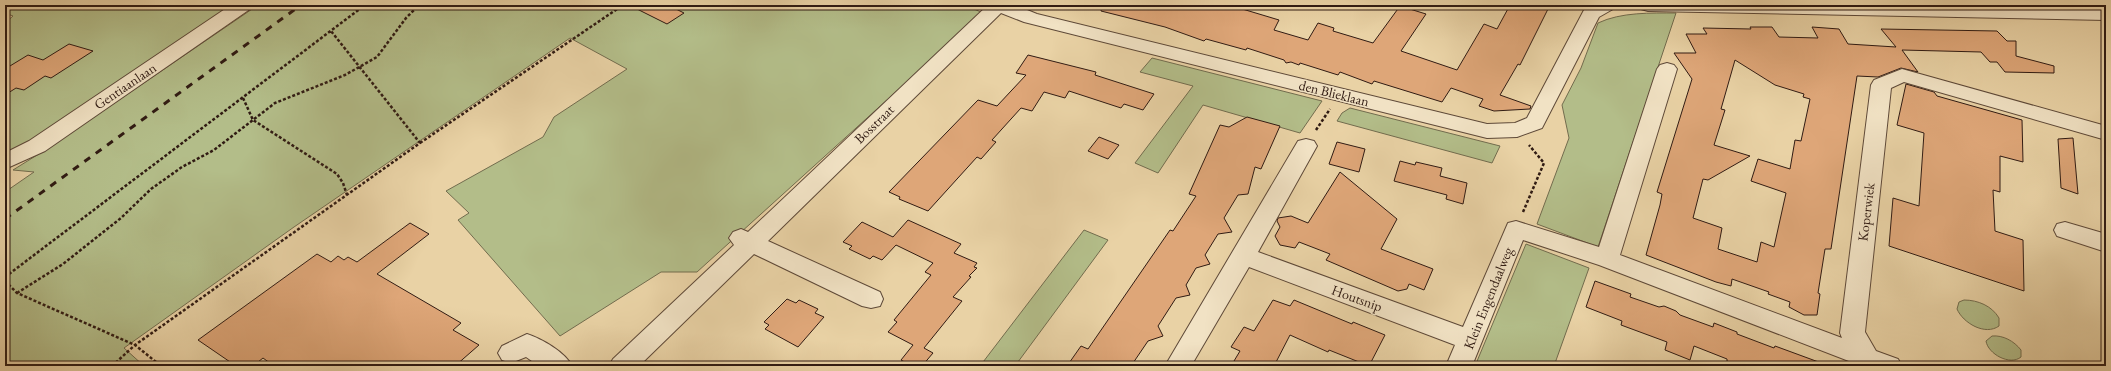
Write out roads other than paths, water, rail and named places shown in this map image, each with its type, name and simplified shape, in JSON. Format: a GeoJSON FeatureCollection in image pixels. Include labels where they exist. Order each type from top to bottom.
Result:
{"type":"FeatureCollection","features":[{"type":"Feature","properties":{"kind":"street","name":"Gentiaanlaan"},"geometry":{"type":"LineString","coordinates":[[5,162],[37,146],[243,5]]}},
{"type":"Feature","properties":{"kind":"street","name":"den Blieklaan"},"geometry":{"type":"LineString","coordinates":[[998,5],[1031,18],[1487,131],[1516,130],[1535,123],[1591,14],[1606,5]]}},
{"type":"Feature","properties":{"kind":"street","name":"Bosstraat"},"geometry":{"type":"LineString","coordinates":[[622,366],[746,240],[998,5]]}},
{"type":"Feature","properties":{"kind":"street"},"geometry":{"type":"LineString","coordinates":[[1648,5],[2054,9],[2106,14]]}},
{"type":"Feature","properties":{"kind":"street"},"geometry":{"type":"LineString","coordinates":[[1607,259],[1667,69]]}},
{"type":"Feature","properties":{"kind":"street","name":"Koperwiek"},"geometry":{"type":"LineString","coordinates":[[1874,363],[1852,333],[1881,85],[1902,75],[2106,133]]}},
{"type":"Feature","properties":{"kind":"street"},"geometry":{"type":"LineString","coordinates":[[1178,366],[1244,256],[1306,146]]}},
{"type":"Feature","properties":{"kind":"street","name":"Koperwiek"},"geometry":{"type":"LineString","coordinates":[[1516,229],[1607,259],[1874,363]]}},
{"type":"Feature","properties":{"kind":"street","name":"Klein Engendaalweg"},"geometry":{"type":"LineString","coordinates":[[1459,366],[1516,229]]}},
{"type":"Feature","properties":{"kind":"street"},"geometry":{"type":"LineString","coordinates":[[2065,230],[2106,243]]}},
{"type":"Feature","properties":{"kind":"street"},"geometry":{"type":"LineString","coordinates":[[746,240],[872,299]]}},
{"type":"Feature","properties":{"kind":"street","name":"Houtsnip"},"geometry":{"type":"LineString","coordinates":[[1244,256],[1470,340]]}},
{"type":"Feature","properties":{"kind":"street"},"geometry":{"type":"LineString","coordinates":[[511,353],[527,344],[559,366]]}},
{"type":"Feature","properties":{"kind":"railway"},"geometry":{"type":"LineString","coordinates":[[5,219],[301,5]]}}]}
